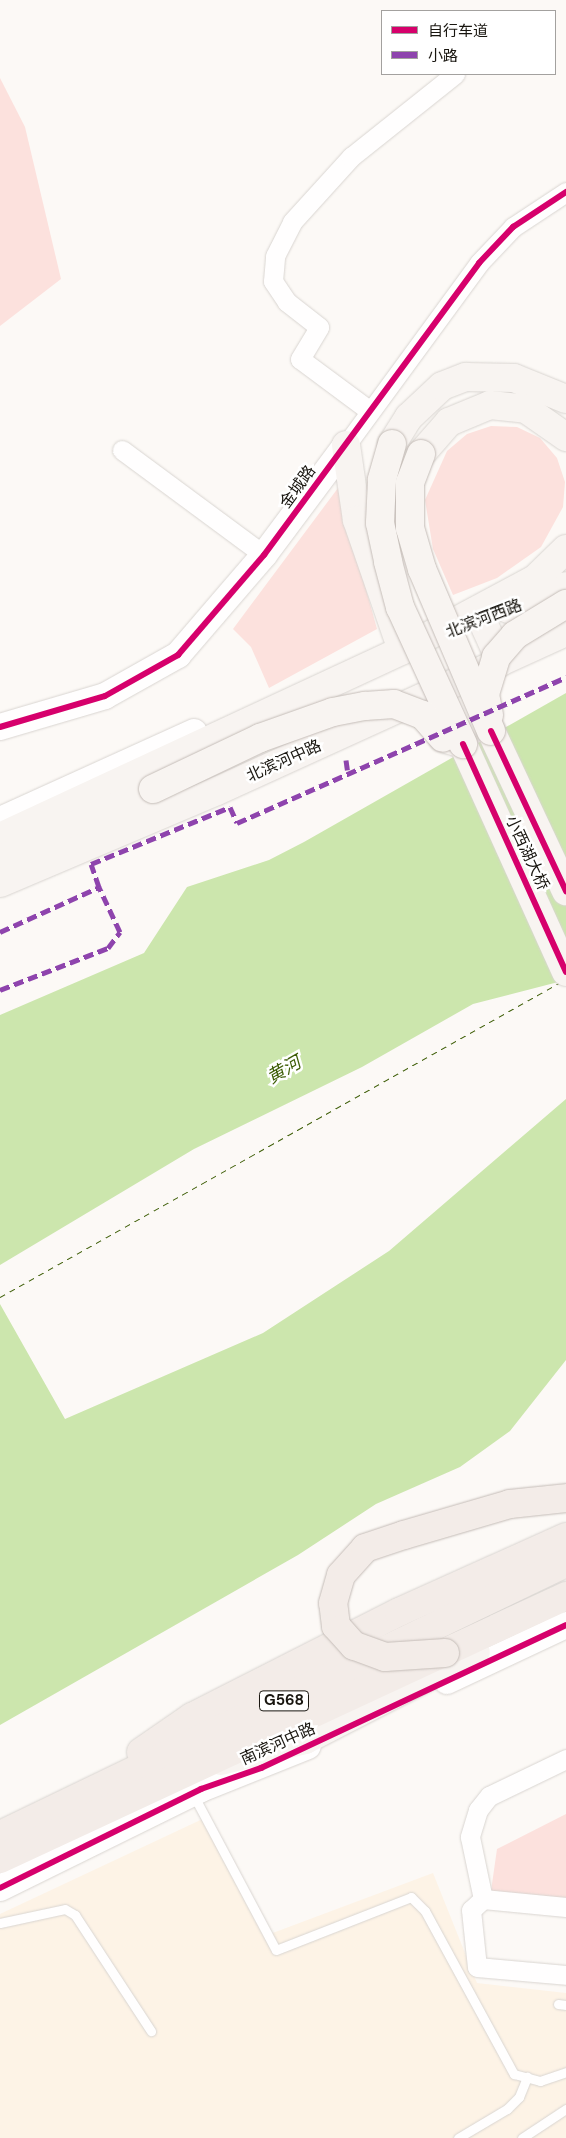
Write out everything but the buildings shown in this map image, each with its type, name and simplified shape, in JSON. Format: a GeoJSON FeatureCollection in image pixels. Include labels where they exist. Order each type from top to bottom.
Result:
{"type":"FeatureCollection","features":[{"type":"Feature","properties":{"kind":"highway"},"geometry":{"type":"LineString","coordinates":[[448,1659],[385,1657],[354,1646],[336,1626],[333,1603],[341,1575],[365,1548],[510,1504],[566,1498]]}},
{"type":"Feature","properties":{"kind":"highway"},"geometry":{"type":"LineString","coordinates":[[78,1795],[192,1717],[399,1612],[566,1537]]}},
{"type":"Feature","properties":{"kind":"highway","name":"G568"},"geometry":{"type":"LineString","coordinates":[[0,1835],[78,1795],[566,1563]]}},
{"type":"Feature","properties":{"kind":"highway","name":"南滨河中路"},"geometry":{"type":"LineString","coordinates":[[0,1859],[448,1659],[566,1596]]}},
{"type":"Feature","properties":{"kind":"main road","name":"小西湖大桥"},"geometry":{"type":"LineString","coordinates":[[566,399],[514,378],[466,377],[442,386],[409,416],[392,444],[382,480],[380,523],[400,607],[464,744],[566,972]]}},
{"type":"Feature","properties":{"kind":"main road"},"geometry":{"type":"LineString","coordinates":[[491,731],[422,569],[410,528],[410,483],[421,454],[449,422],[490,405],[526,409],[566,437]]}},
{"type":"Feature","properties":{"kind":"main road"},"geometry":{"type":"LineString","coordinates":[[346,445],[357,520],[402,650]]}},
{"type":"Feature","properties":{"kind":"main road"},"geometry":{"type":"LineString","coordinates":[[0,837],[402,650],[534,578],[566,549]]}},
{"type":"Feature","properties":{"kind":"main road","name":"北滨河西路"},"geometry":{"type":"LineString","coordinates":[[402,650],[566,586]]}},
{"type":"Feature","properties":{"kind":"main road"},"geometry":{"type":"LineString","coordinates":[[491,731],[485,694],[496,657],[515,635],[566,604]]}},
{"type":"Feature","properties":{"kind":"main road"},"geometry":{"type":"LineString","coordinates":[[482,620],[501,662]]}},
{"type":"Feature","properties":{"kind":"main road","name":"北滨河中路"},"geometry":{"type":"LineString","coordinates":[[0,883],[566,632]]}},
{"type":"Feature","properties":{"kind":"main road"},"geometry":{"type":"LineString","coordinates":[[0,860],[260,738],[333,712],[365,706],[394,704],[423,715],[443,738],[464,744]]}},
{"type":"Feature","properties":{"kind":"main road","name":"小西湖大桥"},"geometry":{"type":"LineString","coordinates":[[491,731],[566,891]]}},
{"type":"Feature","properties":{"kind":"main road"},"geometry":{"type":"LineString","coordinates":[[448,1659],[566,1610]]}},
{"type":"Feature","properties":{"kind":"street"},"geometry":{"type":"LineString","coordinates":[[370,411],[300,358],[319,327],[287,302],[273,281],[275,256],[292,222],[351,157],[453,75]]}},
{"type":"Feature","properties":{"kind":"street","name":"金城路"},"geometry":{"type":"LineString","coordinates":[[0,727],[105,696],[163,665],[215,616],[264,555],[479,262],[513,226],[566,192]]}},
{"type":"Feature","properties":{"kind":"street"},"geometry":{"type":"LineString","coordinates":[[122,450],[264,555]]}},
{"type":"Feature","properties":{"kind":"street"},"geometry":{"type":"LineString","coordinates":[[0,820],[309,680],[402,650]]}},
{"type":"Feature","properties":{"kind":"street","name":"南滨河中路"},"geometry":{"type":"LineString","coordinates":[[0,1888],[193,1793],[261,1768],[566,1625]]}},
{"type":"Feature","properties":{"kind":"street"},"geometry":{"type":"LineString","coordinates":[[483,1899],[470,1837],[478,1810],[489,1796],[566,1759]]}},
{"type":"Feature","properties":{"kind":"street"},"geometry":{"type":"LineString","coordinates":[[566,1907],[483,1899],[470,1910],[477,1967],[566,1974]]}},
{"type":"Feature","properties":{"kind":"lane"},"geometry":{"type":"LineString","coordinates":[[193,1793],[276,1950],[411,1897],[425,1911],[514,2074],[540,2081],[566,2072]]}},
{"type":"Feature","properties":{"kind":"lane"},"geometry":{"type":"LineString","coordinates":[[0,1923],[65,1909],[75,1915],[151,2031]]}},
{"type":"Feature","properties":{"kind":"lane"},"geometry":{"type":"LineString","coordinates":[[458,2138],[507,2109],[518,2098],[527,2077]]}},
{"type":"Feature","properties":{"kind":"lane"},"geometry":{"type":"LineString","coordinates":[[522,2138],[566,2109]]}},
{"type":"Feature","properties":{"kind":"shaded area"},"geometry":{"type":"Polygon","coordinates":[[[0,78],[25,127],[61,279],[0,326],[0,78]]]}},
{"type":"Feature","properties":{"kind":"shaded area"},"geometry":{"type":"Polygon","coordinates":[[[491,426],[517,427],[540,438],[557,458],[565,482],[563,507],[541,547],[497,578],[453,595],[433,549],[425,500],[447,451],[467,434],[491,426]]]}},
{"type":"Feature","properties":{"kind":"shaded area"},"geometry":{"type":"Polygon","coordinates":[[[338,488],[377,629],[269,688],[251,647],[233,629],[338,488]]]}},
{"type":"Feature","properties":{"kind":"shaded area"},"geometry":{"type":"Polygon","coordinates":[[[566,1814],[566,1900],[491,1891],[497,1849],[566,1814]]]}},
{"type":"Feature","properties":{"kind":"shaded area"},"geometry":{"type":"Polygon","coordinates":[[[209,1816],[270,1934],[433,1873],[477,1983],[566,1993],[566,2138],[0,2138],[0,1914],[209,1816]]]}},
{"type":"Feature","properties":{"kind":"water","name":"黄河"},"geometry":{"type":"Polygon","coordinates":[[[566,693],[566,980],[473,1004],[362,1067],[194,1149],[0,1265],[0,1015],[144,953],[187,887],[269,860],[566,693]]]}},
{"type":"Feature","properties":{"kind":"water"},"geometry":{"type":"Polygon","coordinates":[[[566,1099],[566,1360],[510,1431],[460,1467],[376,1504],[298,1555],[0,1725],[0,1304],[65,1419],[263,1333],[389,1251],[566,1099]]]}},
{"type":"Feature","properties":{"kind":"ferry route"},"geometry":{"type":"LineString","coordinates":[[0,1297],[559,983]]}},
{"type":"Feature","properties":{"kind":"marked path"},"geometry":{"type":"LineString","coordinates":[[0,932],[99,887],[91,864],[230,807],[237,823],[566,677]]}},
{"type":"Feature","properties":{"kind":"marked path"},"geometry":{"type":"LineString","coordinates":[[346,760],[348,774]]}},
{"type":"Feature","properties":{"kind":"marked path"},"geometry":{"type":"LineString","coordinates":[[0,990],[108,948],[120,932],[99,887]]}},
{"type":"Feature","properties":{"kind":"cycle path"},"geometry":{"type":"LineString","coordinates":[[0,727],[105,696],[178,655],[264,555],[479,263],[513,227],[566,192]]}},
{"type":"Feature","properties":{"kind":"cycle path"},"geometry":{"type":"LineString","coordinates":[[491,731],[566,891]]}},
{"type":"Feature","properties":{"kind":"cycle path"},"geometry":{"type":"LineString","coordinates":[[463,744],[566,972]]}},
{"type":"Feature","properties":{"kind":"cycle path"},"geometry":{"type":"LineString","coordinates":[[0,1888],[201,1789],[261,1768],[566,1625]]}}]}
